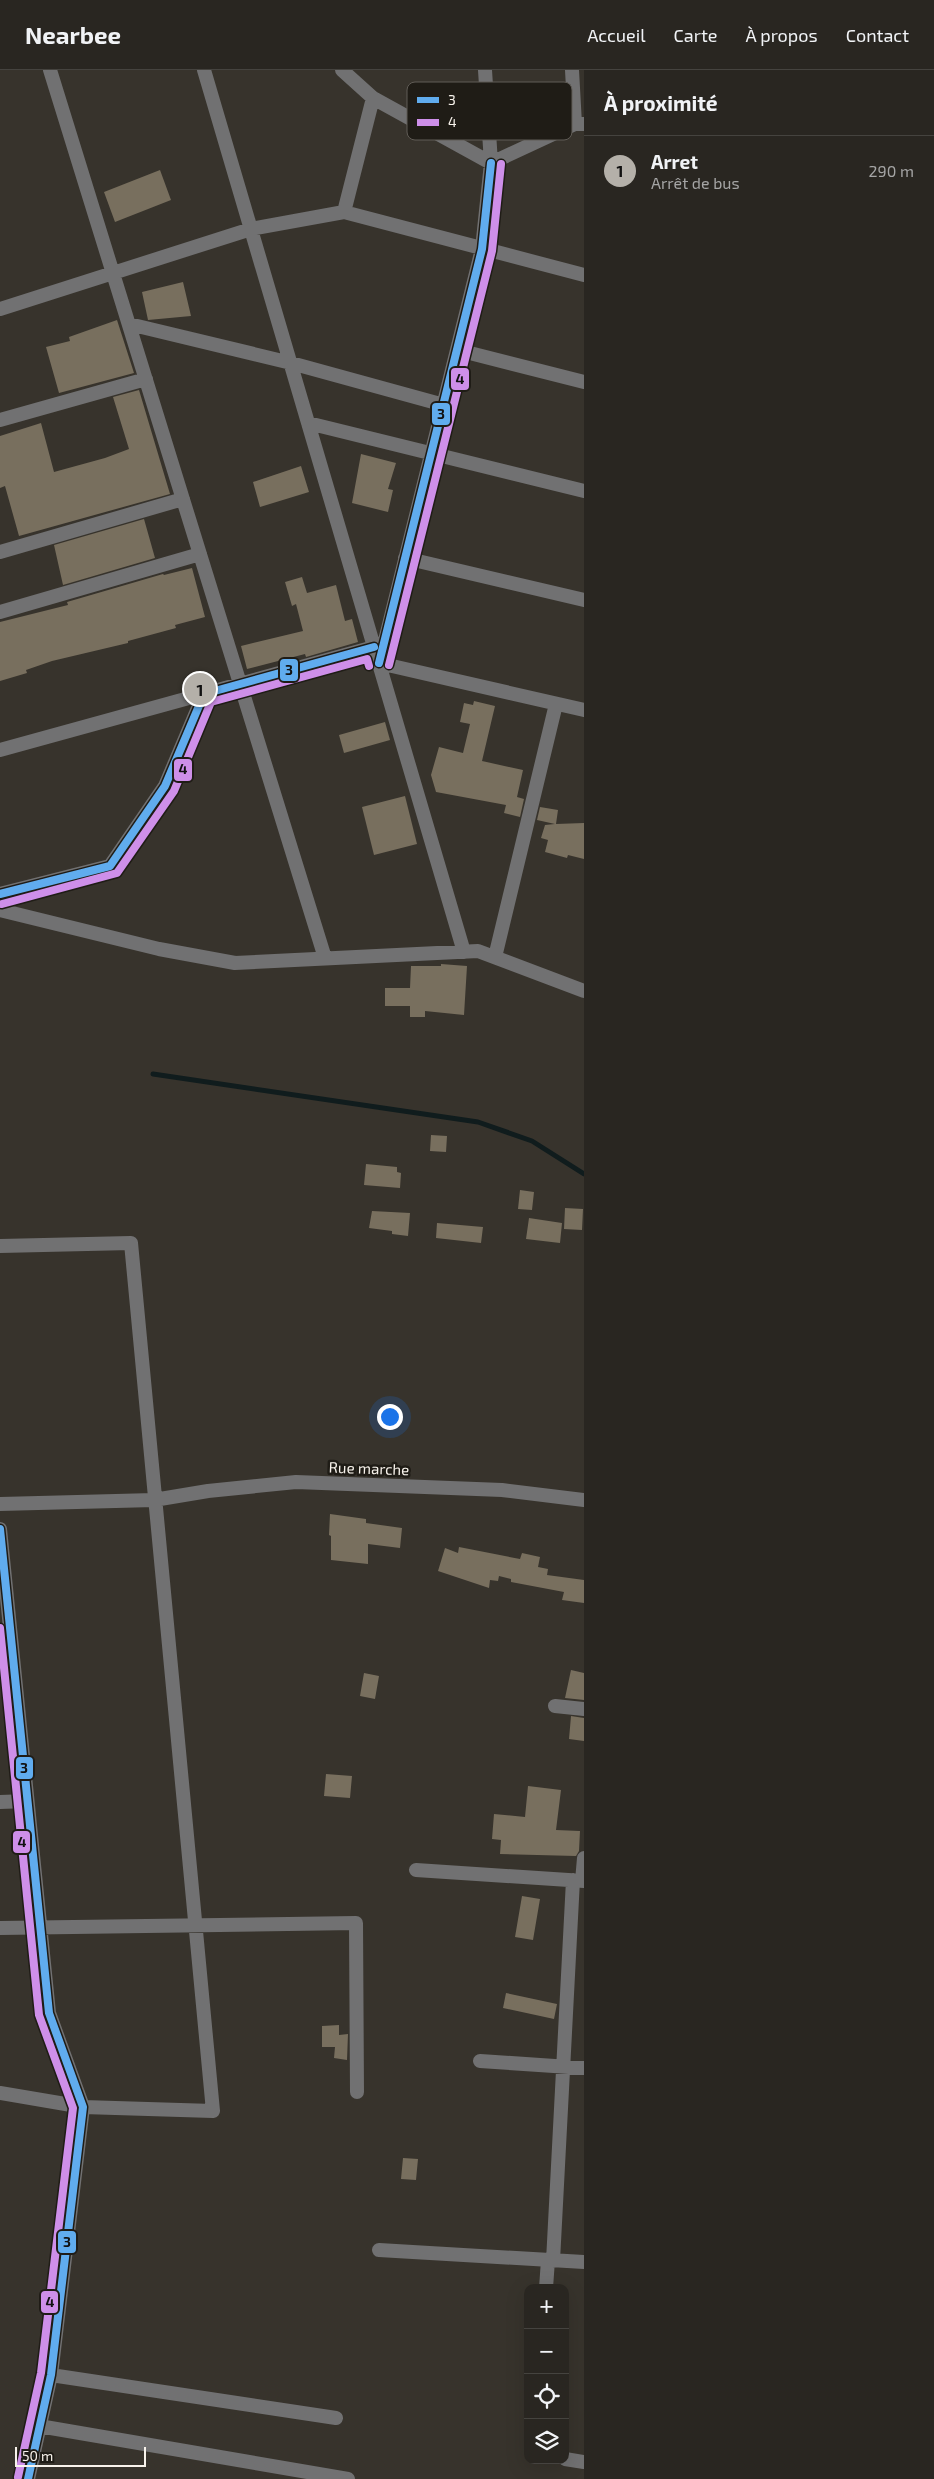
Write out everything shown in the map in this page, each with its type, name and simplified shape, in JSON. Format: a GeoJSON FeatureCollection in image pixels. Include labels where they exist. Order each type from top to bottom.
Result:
{"type":"FeatureCollection","features":[{"type":"Feature","properties":{"kind":"street"},"geometry":{"type":"LineString","coordinates":[[50,70],[325,958]]}},
{"type":"Feature","properties":{"kind":"street"},"geometry":{"type":"LineString","coordinates":[[204,70],[464,952]]}},
{"type":"Feature","properties":{"kind":"street"},"geometry":{"type":"LineString","coordinates":[[342,70],[373,98],[407,117]]}},
{"type":"Feature","properties":{"kind":"street"},"geometry":{"type":"LineString","coordinates":[[572,70],[580,124]]}},
{"type":"Feature","properties":{"kind":"street"},"geometry":{"type":"LineString","coordinates":[[344,212],[373,98]]}},
{"type":"Feature","properties":{"kind":"street"},"geometry":{"type":"LineString","coordinates":[[449,140],[491,163]]}},
{"type":"Feature","properties":{"kind":"street"},"geometry":{"type":"LineString","coordinates":[[379,663],[482,249],[491,163],[490,140]]}},
{"type":"Feature","properties":{"kind":"street"},"geometry":{"type":"LineString","coordinates":[[491,163],[543,140]]}},
{"type":"Feature","properties":{"kind":"street"},"geometry":{"type":"LineString","coordinates":[[0,309],[251,229],[344,212],[584,275]]}},
{"type":"Feature","properties":{"kind":"street"},"geometry":{"type":"LineString","coordinates":[[129,324],[291,363],[444,404]]}},
{"type":"Feature","properties":{"kind":"street"},"geometry":{"type":"LineString","coordinates":[[458,350],[584,382]]}},
{"type":"Feature","properties":{"kind":"street"},"geometry":{"type":"LineString","coordinates":[[0,420],[146,379]]}},
{"type":"Feature","properties":{"kind":"street"},"geometry":{"type":"LineString","coordinates":[[308,423],[584,491]]}},
{"type":"Feature","properties":{"kind":"street"},"geometry":{"type":"LineString","coordinates":[[0,552],[183,499]]}},
{"type":"Feature","properties":{"kind":"street"},"geometry":{"type":"LineString","coordinates":[[0,612],[200,554]]}},
{"type":"Feature","properties":{"kind":"street"},"geometry":{"type":"LineString","coordinates":[[406,558],[584,600]]}},
{"type":"Feature","properties":{"kind":"street"},"geometry":{"type":"LineString","coordinates":[[0,750],[374,647]]}},
{"type":"Feature","properties":{"kind":"street"},"geometry":{"type":"LineString","coordinates":[[379,663],[584,710]]}},
{"type":"Feature","properties":{"kind":"street"},"geometry":{"type":"LineString","coordinates":[[0,894],[110,866],[165,786],[204,694]]}},
{"type":"Feature","properties":{"kind":"street"},"geometry":{"type":"LineString","coordinates":[[495,957],[556,704]]}},
{"type":"Feature","properties":{"kind":"street"},"geometry":{"type":"LineString","coordinates":[[0,910],[159,949],[235,963],[478,951],[584,992]]}},
{"type":"Feature","properties":{"kind":"street"},"geometry":{"type":"LineString","coordinates":[[0,1246],[130,1243],[213,2111],[83,2107],[0,2093]]}},
{"type":"Feature","properties":{"kind":"street","name":"Rue marche"},"geometry":{"type":"LineString","coordinates":[[0,1504],[154,1500],[208,1491],[296,1482],[502,1490],[584,1500]]}},
{"type":"Feature","properties":{"kind":"street"},"geometry":{"type":"LineString","coordinates":[[0,1529],[48,2013],[83,2107],[50,2375],[28,2479]]}},
{"type":"Feature","properties":{"kind":"street"},"geometry":{"type":"LineString","coordinates":[[555,1706],[584,1709]]}},
{"type":"Feature","properties":{"kind":"street"},"geometry":{"type":"LineString","coordinates":[[0,1802],[27,1801]]}},
{"type":"Feature","properties":{"kind":"street"},"geometry":{"type":"LineString","coordinates":[[547,2284],[550,2260],[563,2066],[580,1881],[584,1858]]}},
{"type":"Feature","properties":{"kind":"street"},"geometry":{"type":"LineString","coordinates":[[416,1870],[580,1881]]}},
{"type":"Feature","properties":{"kind":"street"},"geometry":{"type":"LineString","coordinates":[[0,1928],[356,1924],[357,2092]]}},
{"type":"Feature","properties":{"kind":"street"},"geometry":{"type":"LineString","coordinates":[[480,2061],[584,2068]]}},
{"type":"Feature","properties":{"kind":"street"},"geometry":{"type":"LineString","coordinates":[[379,2250],[584,2262]]}},
{"type":"Feature","properties":{"kind":"street"},"geometry":{"type":"LineString","coordinates":[[50,2375],[336,2418]]}},
{"type":"Feature","properties":{"kind":"street"},"geometry":{"type":"LineString","coordinates":[[39,2426],[321,2477],[348,2479]]}},
{"type":"Feature","properties":{"kind":"street"},"geometry":{"type":"LineString","coordinates":[[569,2460],[584,2462]]}},
{"type":"Feature","properties":{"kind":"building"},"geometry":{"type":"Polygon","coordinates":[[[160,170],[171,200],[115,222],[104,192],[160,170]]]}},
{"type":"Feature","properties":{"kind":"building"},"geometry":{"type":"Polygon","coordinates":[[[183,282],[191,316],[148,320],[142,292],[183,282]]]}},
{"type":"Feature","properties":{"kind":"building"},"geometry":{"type":"Polygon","coordinates":[[[117,320],[134,373],[59,393],[46,347],[70,341],[69,337],[117,320]]]}},
{"type":"Feature","properties":{"kind":"building"},"geometry":{"type":"Polygon","coordinates":[[[139,390],[170,494],[19,536],[5,486],[0,488],[0,436],[41,423],[54,472],[105,458],[129,449],[113,397],[139,390]]]}},
{"type":"Feature","properties":{"kind":"building"},"geometry":{"type":"Polygon","coordinates":[[[361,454],[396,463],[388,489],[393,490],[388,512],[352,503],[361,454]]]}},
{"type":"Feature","properties":{"kind":"building"},"geometry":{"type":"Polygon","coordinates":[[[301,466],[309,492],[260,507],[253,482],[301,466]]]}},
{"type":"Feature","properties":{"kind":"building"},"geometry":{"type":"Polygon","coordinates":[[[144,519],[155,558],[63,585],[54,545],[144,519]]]}},
{"type":"Feature","properties":{"kind":"building"},"geometry":{"type":"Polygon","coordinates":[[[192,568],[205,617],[175,625],[176,628],[128,641],[128,643],[52,661],[26,670],[27,673],[0,681],[0,622],[68,605],[67,602],[163,574],[192,568]]]}},
{"type":"Feature","properties":{"kind":"building"},"geometry":{"type":"Polygon","coordinates":[[[302,577],[307,593],[336,585],[345,621],[352,619],[358,642],[306,657],[305,654],[247,669],[241,646],[303,631],[296,604],[292,606],[285,582],[302,577]]]}},
{"type":"Feature","properties":{"kind":"building"},"geometry":{"type":"Polygon","coordinates":[[[474,701],[495,706],[482,761],[523,770],[517,797],[524,799],[520,817],[504,813],[506,805],[436,792],[431,775],[439,747],[463,753],[470,724],[460,722],[464,703],[473,705],[474,701]]]}},
{"type":"Feature","properties":{"kind":"building"},"geometry":{"type":"Polygon","coordinates":[[[385,722],[390,740],[344,753],[339,735],[385,722]]]}},
{"type":"Feature","properties":{"kind":"building"},"geometry":{"type":"Polygon","coordinates":[[[405,796],[417,844],[374,855],[362,807],[405,796]]]}},
{"type":"Feature","properties":{"kind":"building"},"geometry":{"type":"Polygon","coordinates":[[[540,807],[558,810],[556,824],[584,823],[584,859],[568,855],[567,858],[545,852],[548,840],[541,838],[545,825],[555,824],[537,820],[540,807]]]}},
{"type":"Feature","properties":{"kind":"building"},"geometry":{"type":"Polygon","coordinates":[[[441,964],[467,966],[464,1015],[425,1011],[425,1017],[410,1017],[410,1006],[385,1006],[385,988],[410,988],[411,966],[441,966],[441,964]]]}},
{"type":"Feature","properties":{"kind":"building"},"geometry":{"type":"Polygon","coordinates":[[[431,1135],[447,1136],[446,1152],[430,1151],[431,1135]]]}},
{"type":"Feature","properties":{"kind":"building"},"geometry":{"type":"Polygon","coordinates":[[[366,1164],[397,1167],[397,1172],[401,1173],[400,1188],[364,1185],[366,1164]]]}},
{"type":"Feature","properties":{"kind":"building"},"geometry":{"type":"Polygon","coordinates":[[[520,1190],[534,1192],[532,1210],[518,1209],[520,1190]]]}},
{"type":"Feature","properties":{"kind":"building"},"geometry":{"type":"Polygon","coordinates":[[[565,1208],[583,1209],[582,1230],[564,1229],[565,1208]]]}},
{"type":"Feature","properties":{"kind":"building"},"geometry":{"type":"Polygon","coordinates":[[[372,1211],[410,1213],[408,1236],[392,1234],[392,1231],[369,1228],[372,1211]]]}},
{"type":"Feature","properties":{"kind":"building"},"geometry":{"type":"Polygon","coordinates":[[[529,1218],[562,1223],[560,1243],[526,1239],[529,1218]]]}},
{"type":"Feature","properties":{"kind":"building"},"geometry":{"type":"Polygon","coordinates":[[[437,1223],[483,1227],[481,1243],[436,1238],[437,1223]]]}},
{"type":"Feature","properties":{"kind":"building"},"geometry":{"type":"Polygon","coordinates":[[[330,1514],[366,1519],[366,1523],[402,1528],[400,1548],[368,1544],[368,1564],[331,1560],[330,1514]]]}},
{"type":"Feature","properties":{"kind":"building"},"geometry":{"type":"Polygon","coordinates":[[[459,1547],[520,1559],[522,1553],[540,1557],[538,1567],[548,1569],[547,1575],[584,1580],[584,1603],[562,1600],[564,1592],[511,1582],[511,1579],[499,1576],[498,1581],[490,1580],[489,1588],[438,1571],[445,1548],[458,1553],[459,1547]]]}},
{"type":"Feature","properties":{"kind":"building"},"geometry":{"type":"Polygon","coordinates":[[[571,1670],[584,1673],[584,1700],[565,1698],[571,1670]]]}},
{"type":"Feature","properties":{"kind":"building"},"geometry":{"type":"Polygon","coordinates":[[[364,1673],[379,1676],[375,1699],[360,1696],[364,1673]]]}},
{"type":"Feature","properties":{"kind":"building"},"geometry":{"type":"Polygon","coordinates":[[[571,1716],[584,1718],[584,1741],[569,1739],[571,1716]]]}},
{"type":"Feature","properties":{"kind":"building"},"geometry":{"type":"Polygon","coordinates":[[[326,1774],[352,1776],[350,1798],[324,1796],[326,1774]]]}},
{"type":"Feature","properties":{"kind":"building"},"geometry":{"type":"Polygon","coordinates":[[[528,1786],[561,1790],[556,1830],[580,1831],[579,1851],[576,1856],[500,1854],[501,1840],[492,1839],[494,1814],[525,1817],[528,1786]]]}},
{"type":"Feature","properties":{"kind":"building"},"geometry":{"type":"Polygon","coordinates":[[[522,1896],[540,1899],[533,1940],[515,1937],[522,1896]]]}},
{"type":"Feature","properties":{"kind":"building"},"geometry":{"type":"Polygon","coordinates":[[[506,1993],[557,2004],[554,2019],[503,2008],[506,1993]]]}},
{"type":"Feature","properties":{"kind":"building"},"geometry":{"type":"Polygon","coordinates":[[[339,2025],[339,2035],[348,2034],[347,2060],[334,2058],[335,2047],[322,2047],[322,2026],[339,2025]]]}},
{"type":"Feature","properties":{"kind":"building"},"geometry":{"type":"Polygon","coordinates":[[[403,2158],[418,2159],[416,2180],[401,2179],[403,2158]]]}},
{"type":"Feature","properties":{"kind":"waterway"},"geometry":{"type":"LineString","coordinates":[[153,1074],[478,1122],[532,1141],[584,1174]]}},
{"type":"Feature","properties":{"kind":"transit line","name":"3"},"geometry":{"type":"LineString","coordinates":[[379,663],[482,249],[491,163]]}},
{"type":"Feature","properties":{"kind":"transit line","name":"4"},"geometry":{"type":"LineString","coordinates":[[389,665],[492,251],[501,164]]}},
{"type":"Feature","properties":{"kind":"transit line","name":"3"},"geometry":{"type":"LineString","coordinates":[[204,694],[374,647]]}},
{"type":"Feature","properties":{"kind":"transit line","name":"4"},"geometry":{"type":"LineString","coordinates":[[2,904],[117,873],[174,791],[211,702],[367,659],[369,666]]}},
{"type":"Feature","properties":{"kind":"transit line","name":"3"},"geometry":{"type":"LineString","coordinates":[[0,894],[110,866],[165,786],[204,694]]}},
{"type":"Feature","properties":{"kind":"transit line","name":"3"},"geometry":{"type":"LineString","coordinates":[[0,1529],[49,2013],[83,2107],[51,2375],[28,2479]]}},
{"type":"Feature","properties":{"kind":"transit line","name":"4"},"geometry":{"type":"LineString","coordinates":[[0,1628],[39,2015],[73,2108],[41,2373],[18,2477]]}},
{"type":"Feature","properties":{"kind":"place","name":"Arret"},"geometry":{"type":"Point","coordinates":[200,689]}}]}
